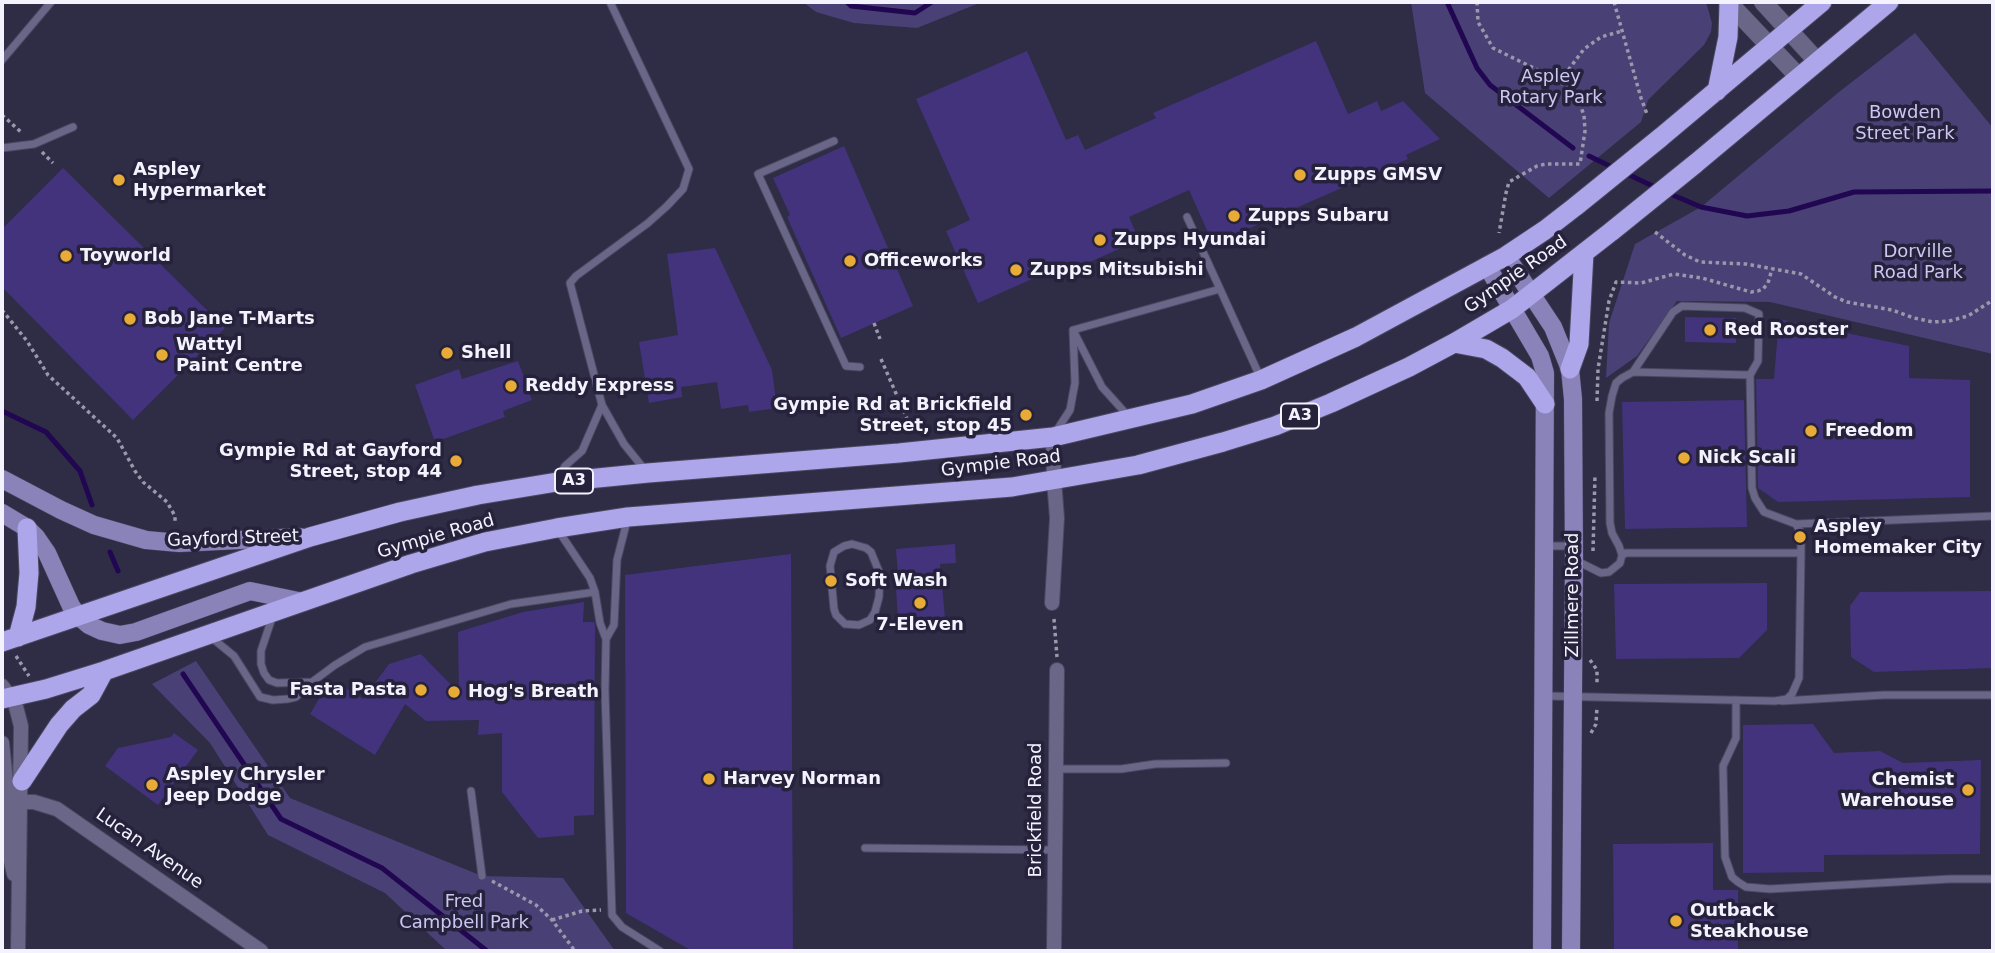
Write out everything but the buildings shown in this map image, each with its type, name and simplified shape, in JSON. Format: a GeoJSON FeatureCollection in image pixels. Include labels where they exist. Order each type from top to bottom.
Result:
{"type":"FeatureCollection","features":[{"type":"Feature","properties":{"kind":"highway"},"geometry":{"type":"LineString","coordinates":[[1717,91],[1728,37],[1729,2]]}},
{"type":"Feature","properties":{"kind":"highway","name":"Gympie Road"},"geometry":{"type":"LineString","coordinates":[[12,644],[78,616],[310,537],[478,495],[557,482],[1053,437],[1192,404],[1261,380],[1356,337],[1506,256],[1576,206],[1822,2]]}},
{"type":"Feature","properties":{"kind":"highway","name":"Gympie Road"},"geometry":{"type":"LineString","coordinates":[[5,694],[104,671],[441,554],[485,542],[628,517],[973,490],[1054,480],[1178,455],[1275,426],[1370,386],[1454,343],[1511,309],[1695,164],[1888,2]]}},
{"type":"Feature","properties":{"kind":"highway"},"geometry":{"type":"LineString","coordinates":[[1570,369],[1579,344],[1584,253]]}},
{"type":"Feature","properties":{"kind":"highway"},"geometry":{"type":"LineString","coordinates":[[1454,343],[1486,349],[1512,365],[1527,377],[1545,404]]}},
{"type":"Feature","properties":{"kind":"highway"},"geometry":{"type":"LineString","coordinates":[[12,644],[26,607],[29,573],[27,528]]}},
{"type":"Feature","properties":{"kind":"highway"},"geometry":{"type":"LineString","coordinates":[[22,781],[59,725],[91,695],[104,671]]}},
{"type":"Feature","properties":{"kind":"main road","name":"Zillmere Road"},"geometry":{"type":"LineString","coordinates":[[1506,256],[1553,327],[1570,369],[1573,399],[1570,951]]}},
{"type":"Feature","properties":{"kind":"main road","name":"Zillmere Road"},"geometry":{"type":"LineString","coordinates":[[1486,266],[1540,356],[1545,373],[1542,951]]}},
{"type":"Feature","properties":{"kind":"main road","name":"Gayford Street"},"geometry":{"type":"LineString","coordinates":[[2,479],[93,525],[146,540],[178,543],[310,537]]}},
{"type":"Feature","properties":{"kind":"main road"},"geometry":{"type":"LineString","coordinates":[[2,513],[27,528],[47,553],[78,616],[102,631],[120,635],[136,632],[250,591],[303,602]]}},
{"type":"Feature","properties":{"kind":"street"},"geometry":{"type":"LineString","coordinates":[[1729,2],[1798,76]]}},
{"type":"Feature","properties":{"kind":"street"},"geometry":{"type":"LineString","coordinates":[[1763,2],[1817,61]]}},
{"type":"Feature","properties":{"kind":"street"},"geometry":{"type":"LineString","coordinates":[[1052,603],[1057,527],[1053,437]]}},
{"type":"Feature","properties":{"kind":"street","name":"Brickfield Road"},"geometry":{"type":"LineString","coordinates":[[1054,951],[1057,670]]}},
{"type":"Feature","properties":{"kind":"street"},"geometry":{"type":"LineString","coordinates":[[5,694],[20,715],[22,726],[19,951]]}},
{"type":"Feature","properties":{"kind":"street"},"geometry":{"type":"LineString","coordinates":[[2,743],[8,848],[19,892]]}},
{"type":"Feature","properties":{"kind":"street","name":"Lucan Avenue"},"geometry":{"type":"LineString","coordinates":[[6,802],[34,802],[57,809],[261,951]]}},
{"type":"Feature","properties":{"kind":"lane"},"geometry":{"type":"LineString","coordinates":[[2,60],[51,2]]}},
{"type":"Feature","properties":{"kind":"lane"},"geometry":{"type":"LineString","coordinates":[[610,2],[688,169],[683,189],[667,206],[570,283],[601,405],[624,444],[648,473]]}},
{"type":"Feature","properties":{"kind":"lane"},"geometry":{"type":"LineString","coordinates":[[2,148],[34,144],[73,127]]}},
{"type":"Feature","properties":{"kind":"lane"},"geometry":{"type":"LineString","coordinates":[[834,141],[758,174],[846,366],[860,367]]}},
{"type":"Feature","properties":{"kind":"lane"},"geometry":{"type":"LineString","coordinates":[[1187,217],[1261,380]]}},
{"type":"Feature","properties":{"kind":"lane"},"geometry":{"type":"LineString","coordinates":[[1073,330],[1220,289]]}},
{"type":"Feature","properties":{"kind":"lane"},"geometry":{"type":"LineString","coordinates":[[1545,546],[1574,553],[1593,570],[1601,573],[1609,572],[1620,563],[1622,555],[1610,523],[1609,413],[1612,396],[1616,383],[1633,372],[1673,313],[1682,306],[1745,308],[1759,314],[1758,361],[1750,375],[1752,488],[1764,512],[1796,524],[1993,516]]}},
{"type":"Feature","properties":{"kind":"lane"},"geometry":{"type":"LineString","coordinates":[[1073,330],[1102,387],[1131,419]]}},
{"type":"Feature","properties":{"kind":"lane"},"geometry":{"type":"LineString","coordinates":[[1053,437],[1070,410],[1075,383],[1073,330]]}},
{"type":"Feature","properties":{"kind":"lane"},"geometry":{"type":"LineString","coordinates":[[1633,372],[1750,375]]}},
{"type":"Feature","properties":{"kind":"lane"},"geometry":{"type":"LineString","coordinates":[[557,482],[565,466],[582,451],[601,405]]}},
{"type":"Feature","properties":{"kind":"lane"},"geometry":{"type":"LineString","coordinates":[[606,639],[614,625],[617,560],[628,517]]}},
{"type":"Feature","properties":{"kind":"lane"},"geometry":{"type":"LineString","coordinates":[[1775,701],[1787,699],[1799,678],[1801,533],[1796,524]]}},
{"type":"Feature","properties":{"kind":"lane"},"geometry":{"type":"LineString","coordinates":[[556,528],[590,578],[606,639],[605,691],[612,915],[622,927],[660,951]]}},
{"type":"Feature","properties":{"kind":"lane"},"geometry":{"type":"LineString","coordinates":[[852,544],[866,548],[871,552],[880,574],[880,597],[870,620],[859,625],[840,621],[834,609],[832,595],[830,566],[834,552],[852,544]]}},
{"type":"Feature","properties":{"kind":"lane"},"geometry":{"type":"LineString","coordinates":[[1622,555],[1801,553]]}},
{"type":"Feature","properties":{"kind":"lane"},"geometry":{"type":"LineString","coordinates":[[208,635],[234,656],[260,697],[274,700],[296,697],[335,665],[365,647],[511,604],[595,592]]}},
{"type":"Feature","properties":{"kind":"lane"},"geometry":{"type":"LineString","coordinates":[[274,611],[261,651],[264,673],[269,680],[277,683],[312,682]]}},
{"type":"Feature","properties":{"kind":"lane"},"geometry":{"type":"LineString","coordinates":[[1543,696],[1775,701],[1884,695],[1993,695]]}},
{"type":"Feature","properties":{"kind":"lane"},"geometry":{"type":"LineString","coordinates":[[1736,700],[1736,738],[1723,766],[1724,857],[1732,877],[1738,883],[1746,887],[1770,889],[1993,879]]}},
{"type":"Feature","properties":{"kind":"lane"},"geometry":{"type":"LineString","coordinates":[[1056,769],[1121,769],[1155,764],[1226,763]]}},
{"type":"Feature","properties":{"kind":"lane"},"geometry":{"type":"LineString","coordinates":[[471,791],[482,876]]}},
{"type":"Feature","properties":{"kind":"lane"},"geometry":{"type":"LineString","coordinates":[[865,848],[1055,850]]}},
{"type":"Feature","properties":{"kind":"path"},"geometry":{"type":"LineString","coordinates":[[1477,2],[1478,22],[1493,48],[1559,81],[1578,100],[1584,115],[1585,131],[1580,164],[1537,166],[1510,182],[1499,233]]}},
{"type":"Feature","properties":{"kind":"path"},"geometry":{"type":"LineString","coordinates":[[1615,2],[1647,114]]}},
{"type":"Feature","properties":{"kind":"path"},"geometry":{"type":"LineString","coordinates":[[1559,81],[1584,49],[1601,37],[1622,31]]}},
{"type":"Feature","properties":{"kind":"path"},"geometry":{"type":"LineString","coordinates":[[1655,232],[1685,255],[1700,262],[1746,264],[1801,274],[1847,302],[1892,310],[1913,318],[1933,322],[1949,321],[1968,316],[1993,300]]}},
{"type":"Feature","properties":{"kind":"path"},"geometry":{"type":"LineString","coordinates":[[1609,301],[1616,282],[1641,283],[1674,274],[1702,278],[1751,292],[1758,291],[1768,283],[1772,269]]}},
{"type":"Feature","properties":{"kind":"path"},"geometry":{"type":"LineString","coordinates":[[2,310],[27,341],[48,375],[117,438],[135,471],[172,509],[175,523]]}},
{"type":"Feature","properties":{"kind":"path"},"geometry":{"type":"LineString","coordinates":[[874,323],[880,339]]}},
{"type":"Feature","properties":{"kind":"path"},"geometry":{"type":"LineString","coordinates":[[881,359],[908,421]]}},
{"type":"Feature","properties":{"kind":"path"},"geometry":{"type":"LineString","coordinates":[[1052,603],[1057,670]]}},
{"type":"Feature","properties":{"kind":"path"},"geometry":{"type":"LineString","coordinates":[[12,644],[30,678]]}},
{"type":"Feature","properties":{"kind":"path"},"geometry":{"type":"LineString","coordinates":[[482,876],[536,905],[552,920],[575,951]]}},
{"type":"Feature","properties":{"kind":"path"},"geometry":{"type":"LineString","coordinates":[[552,920],[582,911],[612,910]]}},
{"type":"Feature","properties":{"kind":"green space"},"geometry":{"type":"Polygon","coordinates":[[[803,2],[982,2],[917,28],[854,23],[816,12],[803,2]]]}},
{"type":"Feature","properties":{"kind":"green space","name":"Aspley Rotary Park"},"geometry":{"type":"Polygon","coordinates":[[[1411,2],[1706,2],[1712,23],[1711,32],[1704,45],[1648,100],[1641,122],[1549,198],[1425,93],[1411,2]]]}},
{"type":"Feature","properties":{"kind":"green space","name":"Dorville Road Park"},"geometry":{"type":"Polygon","coordinates":[[[1915,33],[1993,128],[1993,354],[1770,302],[1677,301],[1637,356],[1606,378],[1609,323],[1635,244],[1701,207],[1839,92],[1915,33]]]}},
{"type":"Feature","properties":{"kind":"green space","name":"Fred Campbell Park"},"geometry":{"type":"Polygon","coordinates":[[[196,661],[290,798],[482,876],[563,878],[615,951],[447,951],[385,893],[268,835],[210,743],[152,684],[196,661]]]}},
{"type":"Feature","properties":{"kind":"waterway"},"geometry":{"type":"LineString","coordinates":[[847,2],[851,6],[915,13],[932,2]]}},
{"type":"Feature","properties":{"kind":"waterway"},"geometry":{"type":"LineString","coordinates":[[1447,2],[1477,68],[1490,85],[1573,148]]}},
{"type":"Feature","properties":{"kind":"waterway"},"geometry":{"type":"LineString","coordinates":[[1589,156],[1614,168]]}},
{"type":"Feature","properties":{"kind":"waterway"},"geometry":{"type":"LineString","coordinates":[[1623,172],[1659,189]]}},
{"type":"Feature","properties":{"kind":"waterway"},"geometry":{"type":"LineString","coordinates":[[1668,193],[1701,207],[1747,216],[1789,211],[1854,192],[1993,191]]}},
{"type":"Feature","properties":{"kind":"waterway"},"geometry":{"type":"LineString","coordinates":[[2,411],[46,432],[80,471],[92,505]]}},
{"type":"Feature","properties":{"kind":"waterway"},"geometry":{"type":"LineString","coordinates":[[110,552],[118,571]]}},
{"type":"Feature","properties":{"kind":"waterway"},"geometry":{"type":"LineString","coordinates":[[183,674],[281,819],[382,868],[487,951]]}},
{"type":"Feature","properties":{"kind":"place","name":"Zupps GMSV"},"geometry":{"type":"Point","coordinates":[1300,175]}},
{"type":"Feature","properties":{"kind":"place","name":"Aspley Hypermarket"},"geometry":{"type":"Point","coordinates":[119,180]}},
{"type":"Feature","properties":{"kind":"place","name":"Zupps Subaru"},"geometry":{"type":"Point","coordinates":[1234,216]}},
{"type":"Feature","properties":{"kind":"place","name":"Zupps Hyundai"},"geometry":{"type":"Point","coordinates":[1100,240]}},
{"type":"Feature","properties":{"kind":"place","name":"Toyworld"},"geometry":{"type":"Point","coordinates":[66,256]}},
{"type":"Feature","properties":{"kind":"place","name":"Officeworks"},"geometry":{"type":"Point","coordinates":[850,261]}},
{"type":"Feature","properties":{"kind":"place","name":"Zupps Mitsubishi"},"geometry":{"type":"Point","coordinates":[1016,270]}},
{"type":"Feature","properties":{"kind":"place","name":"Bob Jane T-Marts"},"geometry":{"type":"Point","coordinates":[130,319]}},
{"type":"Feature","properties":{"kind":"place","name":"Red Rooster"},"geometry":{"type":"Point","coordinates":[1710,330]}},
{"type":"Feature","properties":{"kind":"place","name":"Shell"},"geometry":{"type":"Point","coordinates":[447,353]}},
{"type":"Feature","properties":{"kind":"place","name":"Wattyl Paint Centre"},"geometry":{"type":"Point","coordinates":[162,355]}},
{"type":"Feature","properties":{"kind":"place","name":"Reddy Express"},"geometry":{"type":"Point","coordinates":[511,386]}},
{"type":"Feature","properties":{"kind":"place","name":"Gympie Rd at Brickfield Street, stop 45"},"geometry":{"type":"Point","coordinates":[1026,415]}},
{"type":"Feature","properties":{"kind":"place","name":"Freedom"},"geometry":{"type":"Point","coordinates":[1811,431]}},
{"type":"Feature","properties":{"kind":"place","name":"Nick Scali"},"geometry":{"type":"Point","coordinates":[1684,458]}},
{"type":"Feature","properties":{"kind":"place","name":"Gympie Rd at Gayford Street, stop 44"},"geometry":{"type":"Point","coordinates":[456,461]}},
{"type":"Feature","properties":{"kind":"place","name":"Aspley Homemaker City"},"geometry":{"type":"Point","coordinates":[1800,537]}},
{"type":"Feature","properties":{"kind":"place","name":"Soft Wash"},"geometry":{"type":"Point","coordinates":[831,581]}},
{"type":"Feature","properties":{"kind":"place","name":"7-Eleven"},"geometry":{"type":"Point","coordinates":[920,603]}},
{"type":"Feature","properties":{"kind":"place","name":"Fasta Pasta"},"geometry":{"type":"Point","coordinates":[421,690]}},
{"type":"Feature","properties":{"kind":"place","name":"Hog's Breath"},"geometry":{"type":"Point","coordinates":[454,692]}},
{"type":"Feature","properties":{"kind":"place","name":"Harvey Norman"},"geometry":{"type":"Point","coordinates":[709,779]}},
{"type":"Feature","properties":{"kind":"place","name":"Aspley Chrysler Jeep Dodge"},"geometry":{"type":"Point","coordinates":[152,785]}},
{"type":"Feature","properties":{"kind":"place","name":"Chemist Warehouse"},"geometry":{"type":"Point","coordinates":[1968,790]}},
{"type":"Feature","properties":{"kind":"place","name":"Outback Steakhouse"},"geometry":{"type":"Point","coordinates":[1676,921]}},
{"type":"Feature","properties":{"kind":"park label","name":"Bowden Street Park"},"geometry":{"type":"Point","coordinates":[1905,123]}}]}
